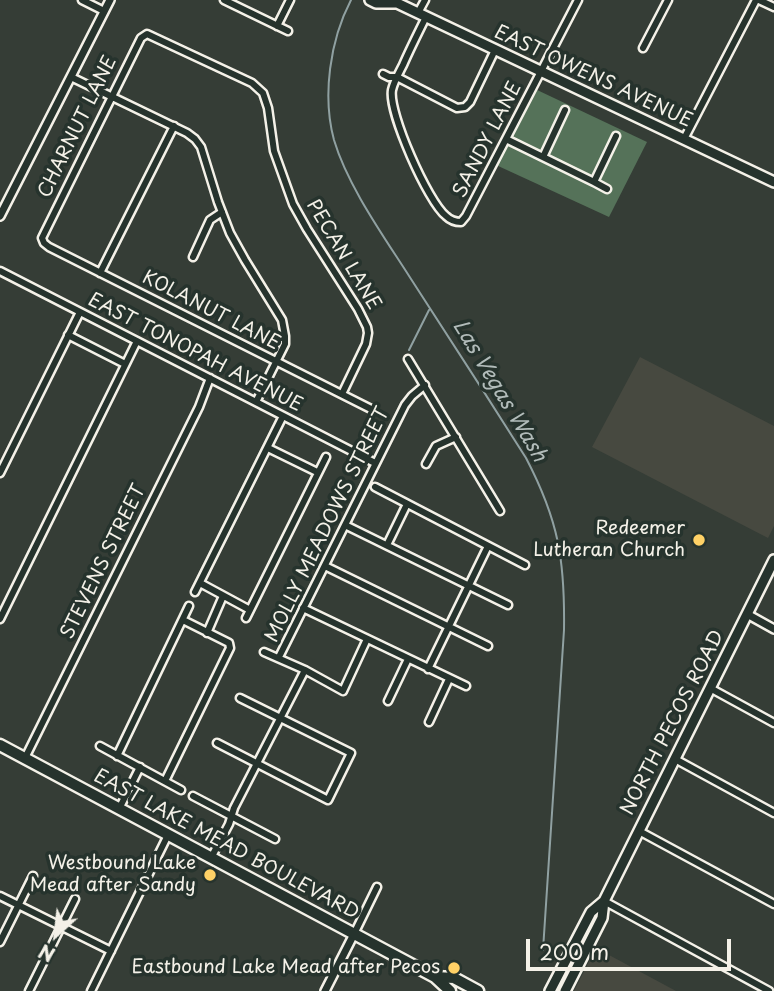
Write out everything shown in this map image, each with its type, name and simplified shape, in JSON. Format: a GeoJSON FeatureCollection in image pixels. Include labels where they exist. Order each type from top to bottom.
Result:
{"type":"FeatureCollection","features":[{"type":"Feature","properties":{"kind":"main road","name":"EAST OWENS AVENUE"},"geometry":{"type":"LineString","coordinates":[[373,1],[396,2],[774,182]]}},
{"type":"Feature","properties":{"kind":"main road","name":"NORTH PECOS ROAD"},"geometry":{"type":"LineString","coordinates":[[565,991],[602,918],[604,901],[774,560]]}},
{"type":"Feature","properties":{"kind":"main road","name":"EAST LAKE MEAD BOULEVARD"},"geometry":{"type":"LineString","coordinates":[[0,745],[435,976],[450,991]]}},
{"type":"Feature","properties":{"kind":"main road","name":"NORTH PECOS ROAD"},"geometry":{"type":"LineString","coordinates":[[550,991],[591,912],[604,901]]}},
{"type":"Feature","properties":{"kind":"main road","name":"EAST LAKE MEAD BOULEVARD"},"geometry":{"type":"LineString","coordinates":[[435,976],[454,978],[478,991]]}},
{"type":"Feature","properties":{"kind":"street"},"geometry":{"type":"LineString","coordinates":[[82,0],[104,11]]}},
{"type":"Feature","properties":{"kind":"street"},"geometry":{"type":"LineString","coordinates":[[0,216],[110,0]]}},
{"type":"Feature","properties":{"kind":"street"},"geometry":{"type":"LineString","coordinates":[[225,0],[288,31]]}},
{"type":"Feature","properties":{"kind":"street"},"geometry":{"type":"LineString","coordinates":[[277,26],[290,0]]}},
{"type":"Feature","properties":{"kind":"street"},"geometry":{"type":"LineString","coordinates":[[397,77],[422,15],[425,0]]}},
{"type":"Feature","properties":{"kind":"street","name":"SANDY LANE"},"geometry":{"type":"LineString","coordinates":[[397,77],[391,101],[417,170],[446,216],[461,222],[578,0]]}},
{"type":"Feature","properties":{"kind":"street"},"geometry":{"type":"LineString","coordinates":[[643,48],[668,0]]}},
{"type":"Feature","properties":{"kind":"street"},"geometry":{"type":"LineString","coordinates":[[684,139],[758,0],[774,8]]}},
{"type":"Feature","properties":{"kind":"street","name":"CHARNUT LANE"},"geometry":{"type":"LineString","coordinates":[[42,238],[141,37],[147,34]]}},
{"type":"Feature","properties":{"kind":"street","name":"PECAN LANE"},"geometry":{"type":"LineString","coordinates":[[147,34],[252,83],[263,93],[268,108],[274,151],[293,204],[367,327],[366,344],[342,394]]}},
{"type":"Feature","properties":{"kind":"street"},"geometry":{"type":"LineString","coordinates":[[383,74],[397,77],[457,108],[465,107],[495,50]]}},
{"type":"Feature","properties":{"kind":"street"},"geometry":{"type":"LineString","coordinates":[[71,77],[174,126],[195,139],[201,147],[230,233],[282,320],[285,344],[256,402]]}},
{"type":"Feature","properties":{"kind":"street"},"geometry":{"type":"LineString","coordinates":[[543,156],[565,110]]}},
{"type":"Feature","properties":{"kind":"street"},"geometry":{"type":"LineString","coordinates":[[100,273],[174,126]]}},
{"type":"Feature","properties":{"kind":"street"},"geometry":{"type":"LineString","coordinates":[[594,181],[616,136]]}},
{"type":"Feature","properties":{"kind":"street"},"geometry":{"type":"LineString","coordinates":[[506,139],[607,189]]}},
{"type":"Feature","properties":{"kind":"street"},"geometry":{"type":"LineString","coordinates":[[192,257],[210,220],[222,212]]}},
{"type":"Feature","properties":{"kind":"street","name":"KOLANUT LANE"},"geometry":{"type":"LineString","coordinates":[[42,238],[49,247],[370,409]]}},
{"type":"Feature","properties":{"kind":"street","name":"EAST TONOPAH AVENUE"},"geometry":{"type":"LineString","coordinates":[[0,271],[375,463]]}},
{"type":"Feature","properties":{"kind":"street"},"geometry":{"type":"LineString","coordinates":[[0,473],[80,312]]}},
{"type":"Feature","properties":{"kind":"street"},"geometry":{"type":"LineString","coordinates":[[68,335],[125,364]]}},
{"type":"Feature","properties":{"kind":"street"},"geometry":{"type":"LineString","coordinates":[[0,619],[137,341]]}},
{"type":"Feature","properties":{"kind":"street"},"geometry":{"type":"LineString","coordinates":[[408,359],[500,511]]}},
{"type":"Feature","properties":{"kind":"street","name":"STEVENS STREET"},"geometry":{"type":"LineString","coordinates":[[25,758],[199,407],[210,378]]}},
{"type":"Feature","properties":{"kind":"street","name":"MOLLY MEADOWS STREET"},"geometry":{"type":"LineString","coordinates":[[368,639],[343,691],[279,657],[405,405],[425,385]]}},
{"type":"Feature","properties":{"kind":"street"},"geometry":{"type":"LineString","coordinates":[[195,592],[284,416]]}},
{"type":"Feature","properties":{"kind":"street"},"geometry":{"type":"LineString","coordinates":[[426,464],[436,446],[456,437]]}},
{"type":"Feature","properties":{"kind":"street"},"geometry":{"type":"LineString","coordinates":[[268,448],[317,472]]}},
{"type":"Feature","properties":{"kind":"street"},"geometry":{"type":"LineString","coordinates":[[246,618],[326,457]]}},
{"type":"Feature","properties":{"kind":"street"},"geometry":{"type":"LineString","coordinates":[[374,487],[525,565]]}},
{"type":"Feature","properties":{"kind":"street"},"geometry":{"type":"LineString","coordinates":[[387,545],[407,504]]}},
{"type":"Feature","properties":{"kind":"street"},"geometry":{"type":"LineString","coordinates":[[345,524],[508,605]]}},
{"type":"Feature","properties":{"kind":"street"},"geometry":{"type":"LineString","coordinates":[[428,669],[488,546]]}},
{"type":"Feature","properties":{"kind":"street"},"geometry":{"type":"LineString","coordinates":[[325,566],[488,646]]}},
{"type":"Feature","properties":{"kind":"street"},"geometry":{"type":"LineString","coordinates":[[200,583],[250,610]]}},
{"type":"Feature","properties":{"kind":"street"},"geometry":{"type":"LineString","coordinates":[[207,633],[223,596]]}},
{"type":"Feature","properties":{"kind":"street"},"geometry":{"type":"LineString","coordinates":[[117,755],[189,606]]}},
{"type":"Feature","properties":{"kind":"street"},"geometry":{"type":"LineString","coordinates":[[303,608],[466,686]]}},
{"type":"Feature","properties":{"kind":"street"},"geometry":{"type":"LineString","coordinates":[[747,614],[774,629]]}},
{"type":"Feature","properties":{"kind":"street"},"geometry":{"type":"LineString","coordinates":[[165,781],[230,648],[229,643],[183,620]]}},
{"type":"Feature","properties":{"kind":"street"},"geometry":{"type":"LineString","coordinates":[[264,652],[279,657]]}},
{"type":"Feature","properties":{"kind":"street"},"geometry":{"type":"LineString","coordinates":[[388,701],[408,659]]}},
{"type":"Feature","properties":{"kind":"street"},"geometry":{"type":"LineString","coordinates":[[211,858],[305,670]]}},
{"type":"Feature","properties":{"kind":"street"},"geometry":{"type":"LineString","coordinates":[[429,722],[449,679]]}},
{"type":"Feature","properties":{"kind":"street"},"geometry":{"type":"LineString","coordinates":[[710,688],[774,723]]}},
{"type":"Feature","properties":{"kind":"street"},"geometry":{"type":"LineString","coordinates":[[217,743],[328,800],[351,753],[240,698]]}},
{"type":"Feature","properties":{"kind":"street"},"geometry":{"type":"LineString","coordinates":[[100,746],[181,790]]}},
{"type":"Feature","properties":{"kind":"street"},"geometry":{"type":"LineString","coordinates":[[675,759],[774,813]]}},
{"type":"Feature","properties":{"kind":"street"},"geometry":{"type":"LineString","coordinates":[[119,809],[140,767]]}},
{"type":"Feature","properties":{"kind":"street"},"geometry":{"type":"LineString","coordinates":[[193,796],[275,839]]}},
{"type":"Feature","properties":{"kind":"street"},"geometry":{"type":"LineString","coordinates":[[639,831],[774,904]]}},
{"type":"Feature","properties":{"kind":"street"},"geometry":{"type":"LineString","coordinates":[[91,991],[168,835]]}},
{"type":"Feature","properties":{"kind":"street"},"geometry":{"type":"LineString","coordinates":[[0,942],[33,876]]}},
{"type":"Feature","properties":{"kind":"street"},"geometry":{"type":"LineString","coordinates":[[325,991],[377,887]]}},
{"type":"Feature","properties":{"kind":"street"},"geometry":{"type":"LineString","coordinates":[[0,896],[111,951]]}},
{"type":"Feature","properties":{"kind":"street"},"geometry":{"type":"LineString","coordinates":[[29,991],[75,899]]}},
{"type":"Feature","properties":{"kind":"street"},"geometry":{"type":"LineString","coordinates":[[604,901],[769,991]]}},
{"type":"Feature","properties":{"kind":"shaded area"},"geometry":{"type":"Polygon","coordinates":[[[640,357],[774,426],[774,526],[768,538],[592,447],[640,357]]]}},
{"type":"Feature","properties":{"kind":"shaded area"},"geometry":{"type":"Polygon","coordinates":[[[596,948],[676,991],[574,991],[596,948]]]}},
{"type":"Feature","properties":{"kind":"green space"},"geometry":{"type":"Polygon","coordinates":[[[535,89],[647,142],[609,217],[496,165],[535,89]]]}},
{"type":"Feature","properties":{"kind":"waterway","name":"Las Vegas Wash"},"geometry":{"type":"LineString","coordinates":[[351,0],[338,33],[330,68],[330,123],[340,158],[379,229],[526,458],[546,502],[558,542],[563,583],[564,630],[543,950]]}},
{"type":"Feature","properties":{"kind":"waterway"},"geometry":{"type":"LineString","coordinates":[[409,350],[429,310]]}},
{"type":"Feature","properties":{"kind":"place","name":"Redeemer Lutheran Church"},"geometry":{"type":"Point","coordinates":[699,540]}},
{"type":"Feature","properties":{"kind":"place","name":"Westbound Lake Mead after Sandy"},"geometry":{"type":"Point","coordinates":[210,875]}},
{"type":"Feature","properties":{"kind":"place","name":"Eastbound Lake Mead after Pecos"},"geometry":{"type":"Point","coordinates":[454,968]}}]}
